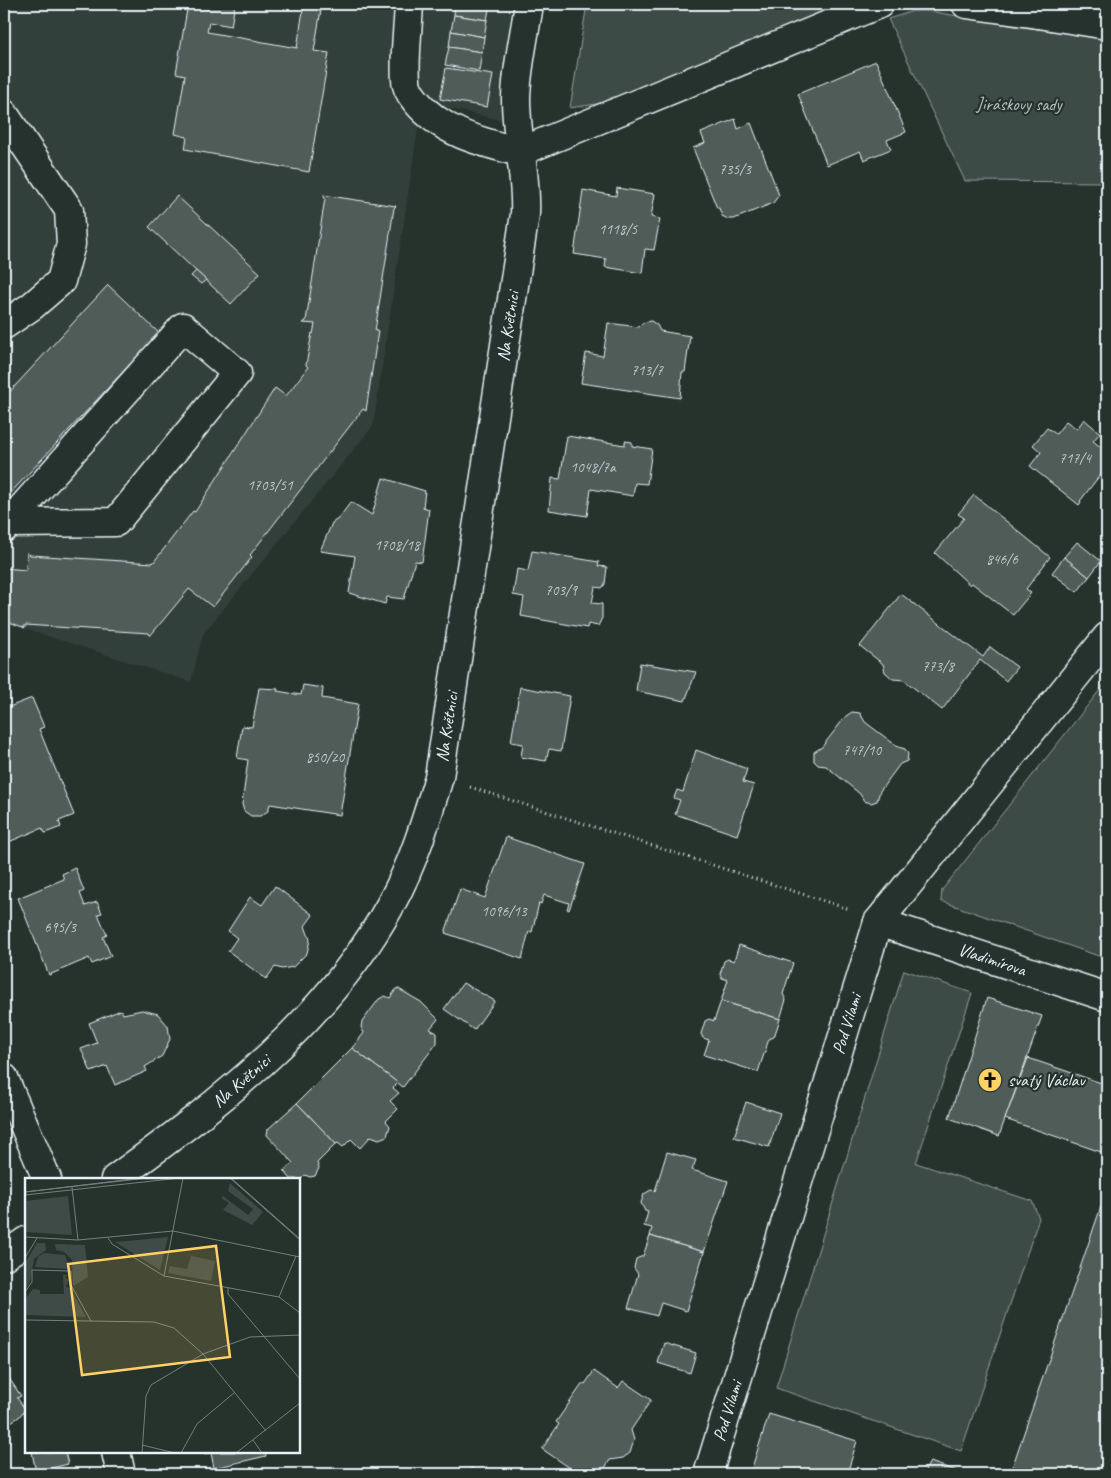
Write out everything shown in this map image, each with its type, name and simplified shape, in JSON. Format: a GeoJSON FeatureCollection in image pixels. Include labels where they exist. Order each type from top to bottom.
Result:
{"type":"FeatureCollection","features":[{"type":"Feature","properties":{"kind":"street"},"geometry":{"type":"LineString","coordinates":[[409,4],[406,82],[413,98],[423,110],[444,127],[472,139],[520,152],[879,4]]}},
{"type":"Feature","properties":{"kind":"street","name":"Na Květnici"},"geometry":{"type":"LineString","coordinates":[[116,1178],[199,1118],[295,1033],[355,963],[391,903],[422,836],[439,777],[525,214],[526,191],[520,152],[516,98],[529,4]]}},
{"type":"Feature","properties":{"kind":"street"},"geometry":{"type":"LineString","coordinates":[[966,4],[1039,9],[1107,25]]}},
{"type":"Feature","properties":{"kind":"street"},"geometry":{"type":"LineString","coordinates":[[4,114],[11,141],[69,210],[71,244],[61,282],[32,306],[4,325]]}},
{"type":"Feature","properties":{"kind":"street"},"geometry":{"type":"LineString","coordinates":[[183,327],[237,373],[116,522],[6,526],[183,327]]}},
{"type":"Feature","properties":{"kind":"street","name":"Pod Vilami"},"geometry":{"type":"LineString","coordinates":[[708,1474],[866,916],[1107,637]]}},
{"type":"Feature","properties":{"kind":"street","name":"Vladimírova"},"geometry":{"type":"LineString","coordinates":[[866,916],[1107,997]]}},
{"type":"Feature","properties":{"kind":"street"},"geometry":{"type":"LineString","coordinates":[[4,1078],[47,1178]]}},
{"type":"Feature","properties":{"kind":"street"},"geometry":{"type":"LineString","coordinates":[[4,1256],[25,1242]]}},
{"type":"Feature","properties":{"kind":"street"},"geometry":{"type":"LineString","coordinates":[[116,1453],[121,1474]]}},
{"type":"Feature","properties":{"kind":"path"},"geometry":{"type":"LineString","coordinates":[[464,785],[866,916]]}},
{"type":"Feature","properties":{"kind":"shaded area"},"geometry":{"type":"Polygon","coordinates":[[[4,4],[516,4],[500,120],[422,102],[373,426],[203,634],[191,682],[4,622],[4,4]]]}},
{"type":"Feature","properties":{"kind":"green space"},"geometry":{"type":"Polygon","coordinates":[[[587,4],[841,4],[609,102],[570,108],[587,4]]]}},
{"type":"Feature","properties":{"kind":"green space"},"geometry":{"type":"Polygon","coordinates":[[[1065,4],[1107,4],[1107,17],[1065,8],[1065,4]]]}},
{"type":"Feature","properties":{"kind":"green space","name":"Jiráskovy sady"},"geometry":{"type":"Polygon","coordinates":[[[913,11],[929,11],[1014,26],[1107,38],[1107,182],[965,181],[888,19],[913,11]]]}},
{"type":"Feature","properties":{"kind":"green space"},"geometry":{"type":"Polygon","coordinates":[[[1107,681],[1107,959],[941,901],[942,890],[1107,681]]]}},
{"type":"Feature","properties":{"kind":"green space"},"geometry":{"type":"Polygon","coordinates":[[[904,970],[972,993],[916,1163],[1032,1201],[1039,1218],[961,1451],[776,1388],[904,970]]]}},
{"type":"Feature","properties":{"kind":"building"},"geometry":{"type":"Polygon","coordinates":[[[188,4],[235,4],[231,26],[209,22],[207,32],[297,48],[304,4],[322,4],[314,51],[329,53],[309,172],[185,149],[187,137],[175,134],[185,75],[176,73],[188,4]]]}},
{"type":"Feature","properties":{"kind":"building"},"geometry":{"type":"Polygon","coordinates":[[[455,4],[490,4],[487,20],[454,15],[455,4]]]}},
{"type":"Feature","properties":{"kind":"building"},"geometry":{"type":"Polygon","coordinates":[[[454,15],[487,20],[484,37],[451,31],[454,15]]]}},
{"type":"Feature","properties":{"kind":"building"},"geometry":{"type":"Polygon","coordinates":[[[451,31],[484,37],[482,52],[449,47],[451,31]]]}},
{"type":"Feature","properties":{"kind":"building"},"geometry":{"type":"Polygon","coordinates":[[[449,47],[482,52],[479,71],[445,65],[449,47]]]}},
{"type":"Feature","properties":{"kind":"building"},"geometry":{"type":"Polygon","coordinates":[[[876,61],[906,132],[887,140],[891,149],[864,160],[860,151],[827,165],[798,94],[876,61]]]}},
{"type":"Feature","properties":{"kind":"building"},"geometry":{"type":"Polygon","coordinates":[[[446,68],[493,75],[487,107],[440,99],[446,68]]]}},
{"type":"Feature","properties":{"kind":"building"},"geometry":{"type":"Polygon","coordinates":[[[735,119],[738,129],[751,123],[779,195],[773,203],[734,219],[728,219],[722,216],[719,208],[717,208],[693,148],[705,143],[701,133],[735,119]]]}},
{"type":"Feature","properties":{"kind":"building"},"geometry":{"type":"Polygon","coordinates":[[[617,188],[655,194],[651,217],[660,219],[654,250],[645,249],[642,273],[605,267],[606,259],[574,254],[583,190],[616,196],[617,188]]]}},
{"type":"Feature","properties":{"kind":"building"},"geometry":{"type":"Polygon","coordinates":[[[323,195],[396,206],[394,208],[375,331],[378,331],[366,411],[363,409],[250,555],[252,557],[213,607],[189,589],[150,636],[149,633],[25,625],[25,628],[4,620],[4,568],[26,570],[27,552],[30,555],[153,563],[193,511],[195,512],[275,388],[286,396],[308,367],[306,365],[315,324],[303,323],[306,321],[325,198],[323,195]]]}},
{"type":"Feature","properties":{"kind":"building"},"geometry":{"type":"Polygon","coordinates":[[[177,196],[260,273],[231,304],[149,227],[177,196]]]}},
{"type":"Feature","properties":{"kind":"building"},"geometry":{"type":"Polygon","coordinates":[[[196,271],[206,280],[201,284],[191,276],[196,271]]]}},
{"type":"Feature","properties":{"kind":"building"},"geometry":{"type":"Polygon","coordinates":[[[108,285],[159,333],[4,500],[4,398],[108,285]]]}},
{"type":"Feature","properties":{"kind":"building"},"geometry":{"type":"Polygon","coordinates":[[[651,321],[657,325],[660,331],[690,336],[685,372],[682,372],[680,398],[581,383],[586,353],[603,356],[608,323],[638,327],[642,323],[651,321]]]}},
{"type":"Feature","properties":{"kind":"building"},"geometry":{"type":"Polygon","coordinates":[[[1084,419],[1100,433],[1093,441],[1107,452],[1107,466],[1080,501],[1079,505],[1030,466],[1041,452],[1033,445],[1047,428],[1056,434],[1066,421],[1077,429],[1084,419]]]}},
{"type":"Feature","properties":{"kind":"building"},"geometry":{"type":"Polygon","coordinates":[[[567,436],[625,445],[625,441],[632,442],[632,446],[652,449],[647,484],[635,483],[633,496],[591,489],[587,516],[549,510],[552,478],[560,479],[567,436]]]}},
{"type":"Feature","properties":{"kind":"building"},"geometry":{"type":"Polygon","coordinates":[[[383,478],[425,491],[423,507],[429,509],[422,562],[415,561],[404,599],[387,597],[385,604],[349,593],[355,556],[320,551],[332,523],[338,519],[351,502],[372,515],[383,478]]]}},
{"type":"Feature","properties":{"kind":"building"},"geometry":{"type":"Polygon","coordinates":[[[974,495],[1050,557],[1026,589],[1031,593],[1013,615],[972,583],[970,585],[935,553],[964,518],[958,514],[974,495]]]}},
{"type":"Feature","properties":{"kind":"building"},"geometry":{"type":"Polygon","coordinates":[[[1077,542],[1101,561],[1089,577],[1064,557],[1077,542]]]}},
{"type":"Feature","properties":{"kind":"building"},"geometry":{"type":"Polygon","coordinates":[[[532,551],[599,562],[598,566],[607,567],[605,584],[602,588],[595,587],[592,603],[602,604],[602,618],[598,626],[588,624],[587,628],[521,616],[524,597],[513,595],[517,569],[528,571],[532,551]]]}},
{"type":"Feature","properties":{"kind":"building"},"geometry":{"type":"Polygon","coordinates":[[[1064,557],[1089,577],[1077,592],[1052,573],[1064,557]]]}},
{"type":"Feature","properties":{"kind":"building"},"geometry":{"type":"Polygon","coordinates":[[[901,594],[983,657],[990,647],[1017,667],[1006,681],[980,660],[942,710],[904,680],[893,679],[885,672],[883,664],[860,646],[901,594]]]}},
{"type":"Feature","properties":{"kind":"building"},"geometry":{"type":"Polygon","coordinates":[[[640,663],[696,672],[685,701],[636,691],[640,663]]]}},
{"type":"Feature","properties":{"kind":"building"},"geometry":{"type":"Polygon","coordinates":[[[303,685],[323,688],[322,698],[358,704],[340,815],[270,804],[268,811],[260,816],[251,816],[244,811],[242,804],[248,760],[237,758],[242,726],[252,727],[259,688],[278,689],[277,691],[301,695],[303,685]]]}},
{"type":"Feature","properties":{"kind":"building"},"geometry":{"type":"Polygon","coordinates":[[[520,687],[570,696],[561,751],[549,749],[546,761],[521,757],[523,744],[511,742],[520,687]]]}},
{"type":"Feature","properties":{"kind":"building"},"geometry":{"type":"Polygon","coordinates":[[[32,698],[44,727],[39,729],[74,815],[59,821],[61,827],[45,833],[42,828],[4,844],[4,709],[32,698]]]}},
{"type":"Feature","properties":{"kind":"building"},"geometry":{"type":"Polygon","coordinates":[[[852,712],[860,713],[865,722],[898,747],[905,749],[908,754],[907,761],[900,764],[880,791],[877,801],[871,803],[864,801],[860,794],[826,766],[818,765],[814,761],[814,752],[822,747],[846,716],[852,712]]]}},
{"type":"Feature","properties":{"kind":"building"},"geometry":{"type":"Polygon","coordinates":[[[696,750],[747,769],[743,782],[754,785],[737,835],[675,814],[680,800],[674,798],[677,790],[683,792],[696,750]]]}},
{"type":"Feature","properties":{"kind":"building"},"geometry":{"type":"Polygon","coordinates":[[[506,837],[585,864],[569,910],[567,909],[569,903],[544,895],[541,904],[539,903],[532,932],[529,931],[522,959],[445,933],[460,889],[485,898],[506,837]]]}},
{"type":"Feature","properties":{"kind":"building"},"geometry":{"type":"Polygon","coordinates":[[[75,868],[84,891],[80,893],[85,906],[97,902],[102,913],[98,914],[107,935],[103,937],[111,956],[92,964],[89,958],[49,975],[18,898],[64,879],[62,874],[75,868]]]}},
{"type":"Feature","properties":{"kind":"building"},"geometry":{"type":"Polygon","coordinates":[[[275,886],[313,915],[305,926],[310,940],[307,953],[293,967],[282,969],[275,967],[266,979],[228,951],[237,938],[228,931],[250,897],[262,905],[275,886]]]}},
{"type":"Feature","properties":{"kind":"building"},"geometry":{"type":"Polygon","coordinates":[[[739,945],[793,963],[783,994],[786,1000],[780,1019],[721,1001],[728,980],[722,978],[720,974],[724,961],[728,959],[734,961],[739,945]]]}},
{"type":"Feature","properties":{"kind":"building"},"geometry":{"type":"Polygon","coordinates":[[[463,983],[495,1001],[474,1030],[444,1009],[463,983]]]}},
{"type":"Feature","properties":{"kind":"building"},"geometry":{"type":"Polygon","coordinates":[[[397,988],[421,1002],[438,1019],[430,1029],[437,1033],[437,1043],[403,1087],[352,1048],[364,1033],[361,1027],[362,1022],[379,999],[385,996],[390,998],[397,988]]]}},
{"type":"Feature","properties":{"kind":"building","name":"svatý Václav"},"geometry":{"type":"Polygon","coordinates":[[[987,998],[1042,1016],[999,1136],[949,1118],[987,998]]]}},
{"type":"Feature","properties":{"kind":"building"},"geometry":{"type":"Polygon","coordinates":[[[721,1001],[780,1019],[774,1037],[769,1039],[758,1072],[704,1055],[709,1040],[703,1038],[701,1034],[705,1021],[709,1019],[714,1021],[721,1001]]]}},
{"type":"Feature","properties":{"kind":"building"},"geometry":{"type":"Polygon","coordinates":[[[121,1010],[123,1014],[142,1010],[158,1014],[168,1026],[170,1039],[162,1056],[145,1067],[147,1071],[115,1085],[107,1066],[91,1072],[81,1049],[97,1043],[89,1023],[121,1010]]]}},
{"type":"Feature","properties":{"kind":"building"},"geometry":{"type":"Polygon","coordinates":[[[352,1048],[398,1083],[393,1088],[399,1093],[390,1101],[398,1109],[386,1121],[390,1126],[387,1136],[379,1139],[371,1136],[360,1148],[351,1139],[343,1147],[338,1143],[336,1144],[297,1103],[352,1048]]]}},
{"type":"Feature","properties":{"kind":"building"},"geometry":{"type":"Polygon","coordinates":[[[1028,1058],[1107,1085],[1107,1154],[1005,1119],[1028,1058]]]}},
{"type":"Feature","properties":{"kind":"building"},"geometry":{"type":"Polygon","coordinates":[[[746,1102],[780,1113],[769,1147],[734,1137],[746,1102]]]}},
{"type":"Feature","properties":{"kind":"building"},"geometry":{"type":"Polygon","coordinates":[[[297,1103],[336,1144],[317,1163],[319,1168],[315,1176],[305,1175],[300,1180],[300,1178],[290,1178],[284,1171],[293,1163],[267,1135],[268,1129],[297,1103]]]}},
{"type":"Feature","properties":{"kind":"building"},"geometry":{"type":"Polygon","coordinates":[[[667,1152],[696,1160],[692,1170],[728,1181],[704,1252],[650,1236],[652,1228],[644,1226],[648,1212],[645,1211],[641,1203],[644,1194],[651,1190],[655,1191],[667,1152]]]}},
{"type":"Feature","properties":{"kind":"building"},"geometry":{"type":"Polygon","coordinates":[[[1107,1189],[1107,1474],[1031,1474],[1012,1468],[1107,1189]]]}},
{"type":"Feature","properties":{"kind":"building"},"geometry":{"type":"Polygon","coordinates":[[[650,1236],[704,1252],[686,1311],[661,1303],[657,1316],[628,1308],[638,1274],[634,1268],[636,1259],[643,1256],[650,1236]]]}},
{"type":"Feature","properties":{"kind":"building"},"geometry":{"type":"Polygon","coordinates":[[[664,1343],[696,1353],[690,1373],[658,1363],[664,1343]]]}},
{"type":"Feature","properties":{"kind":"building"},"geometry":{"type":"Polygon","coordinates":[[[4,1371],[21,1396],[17,1398],[25,1409],[19,1417],[4,1426],[4,1371]]]}},
{"type":"Feature","properties":{"kind":"building"},"geometry":{"type":"Polygon","coordinates":[[[594,1371],[618,1388],[623,1381],[651,1400],[631,1430],[634,1440],[630,1453],[623,1458],[610,1460],[601,1474],[579,1474],[542,1449],[559,1424],[556,1422],[583,1383],[585,1384],[594,1371]]]}},
{"type":"Feature","properties":{"kind":"building"},"geometry":{"type":"Polygon","coordinates":[[[769,1414],[857,1441],[847,1474],[750,1474],[769,1414]]]}},
{"type":"Feature","properties":{"kind":"building"},"geometry":{"type":"Polygon","coordinates":[[[32,1453],[65,1453],[68,1464],[36,1472],[32,1453]]]}},
{"type":"Feature","properties":{"kind":"building"},"geometry":{"type":"Polygon","coordinates":[[[211,1453],[265,1453],[266,1456],[214,1468],[211,1453]]]}},
{"type":"Feature","properties":{"kind":"building"},"geometry":{"type":"Polygon","coordinates":[[[930,1462],[966,1474],[923,1474],[930,1462]]]}},
{"type":"Feature","properties":{"kind":"building"},"geometry":{"type":"Polygon","coordinates":[[[472,1468],[477,1474],[462,1474],[472,1468]]]}},
{"type":"Feature","properties":{"kind":"place","name":"svatý Václav"},"geometry":{"type":"Point","coordinates":[990,1080]}}]}
